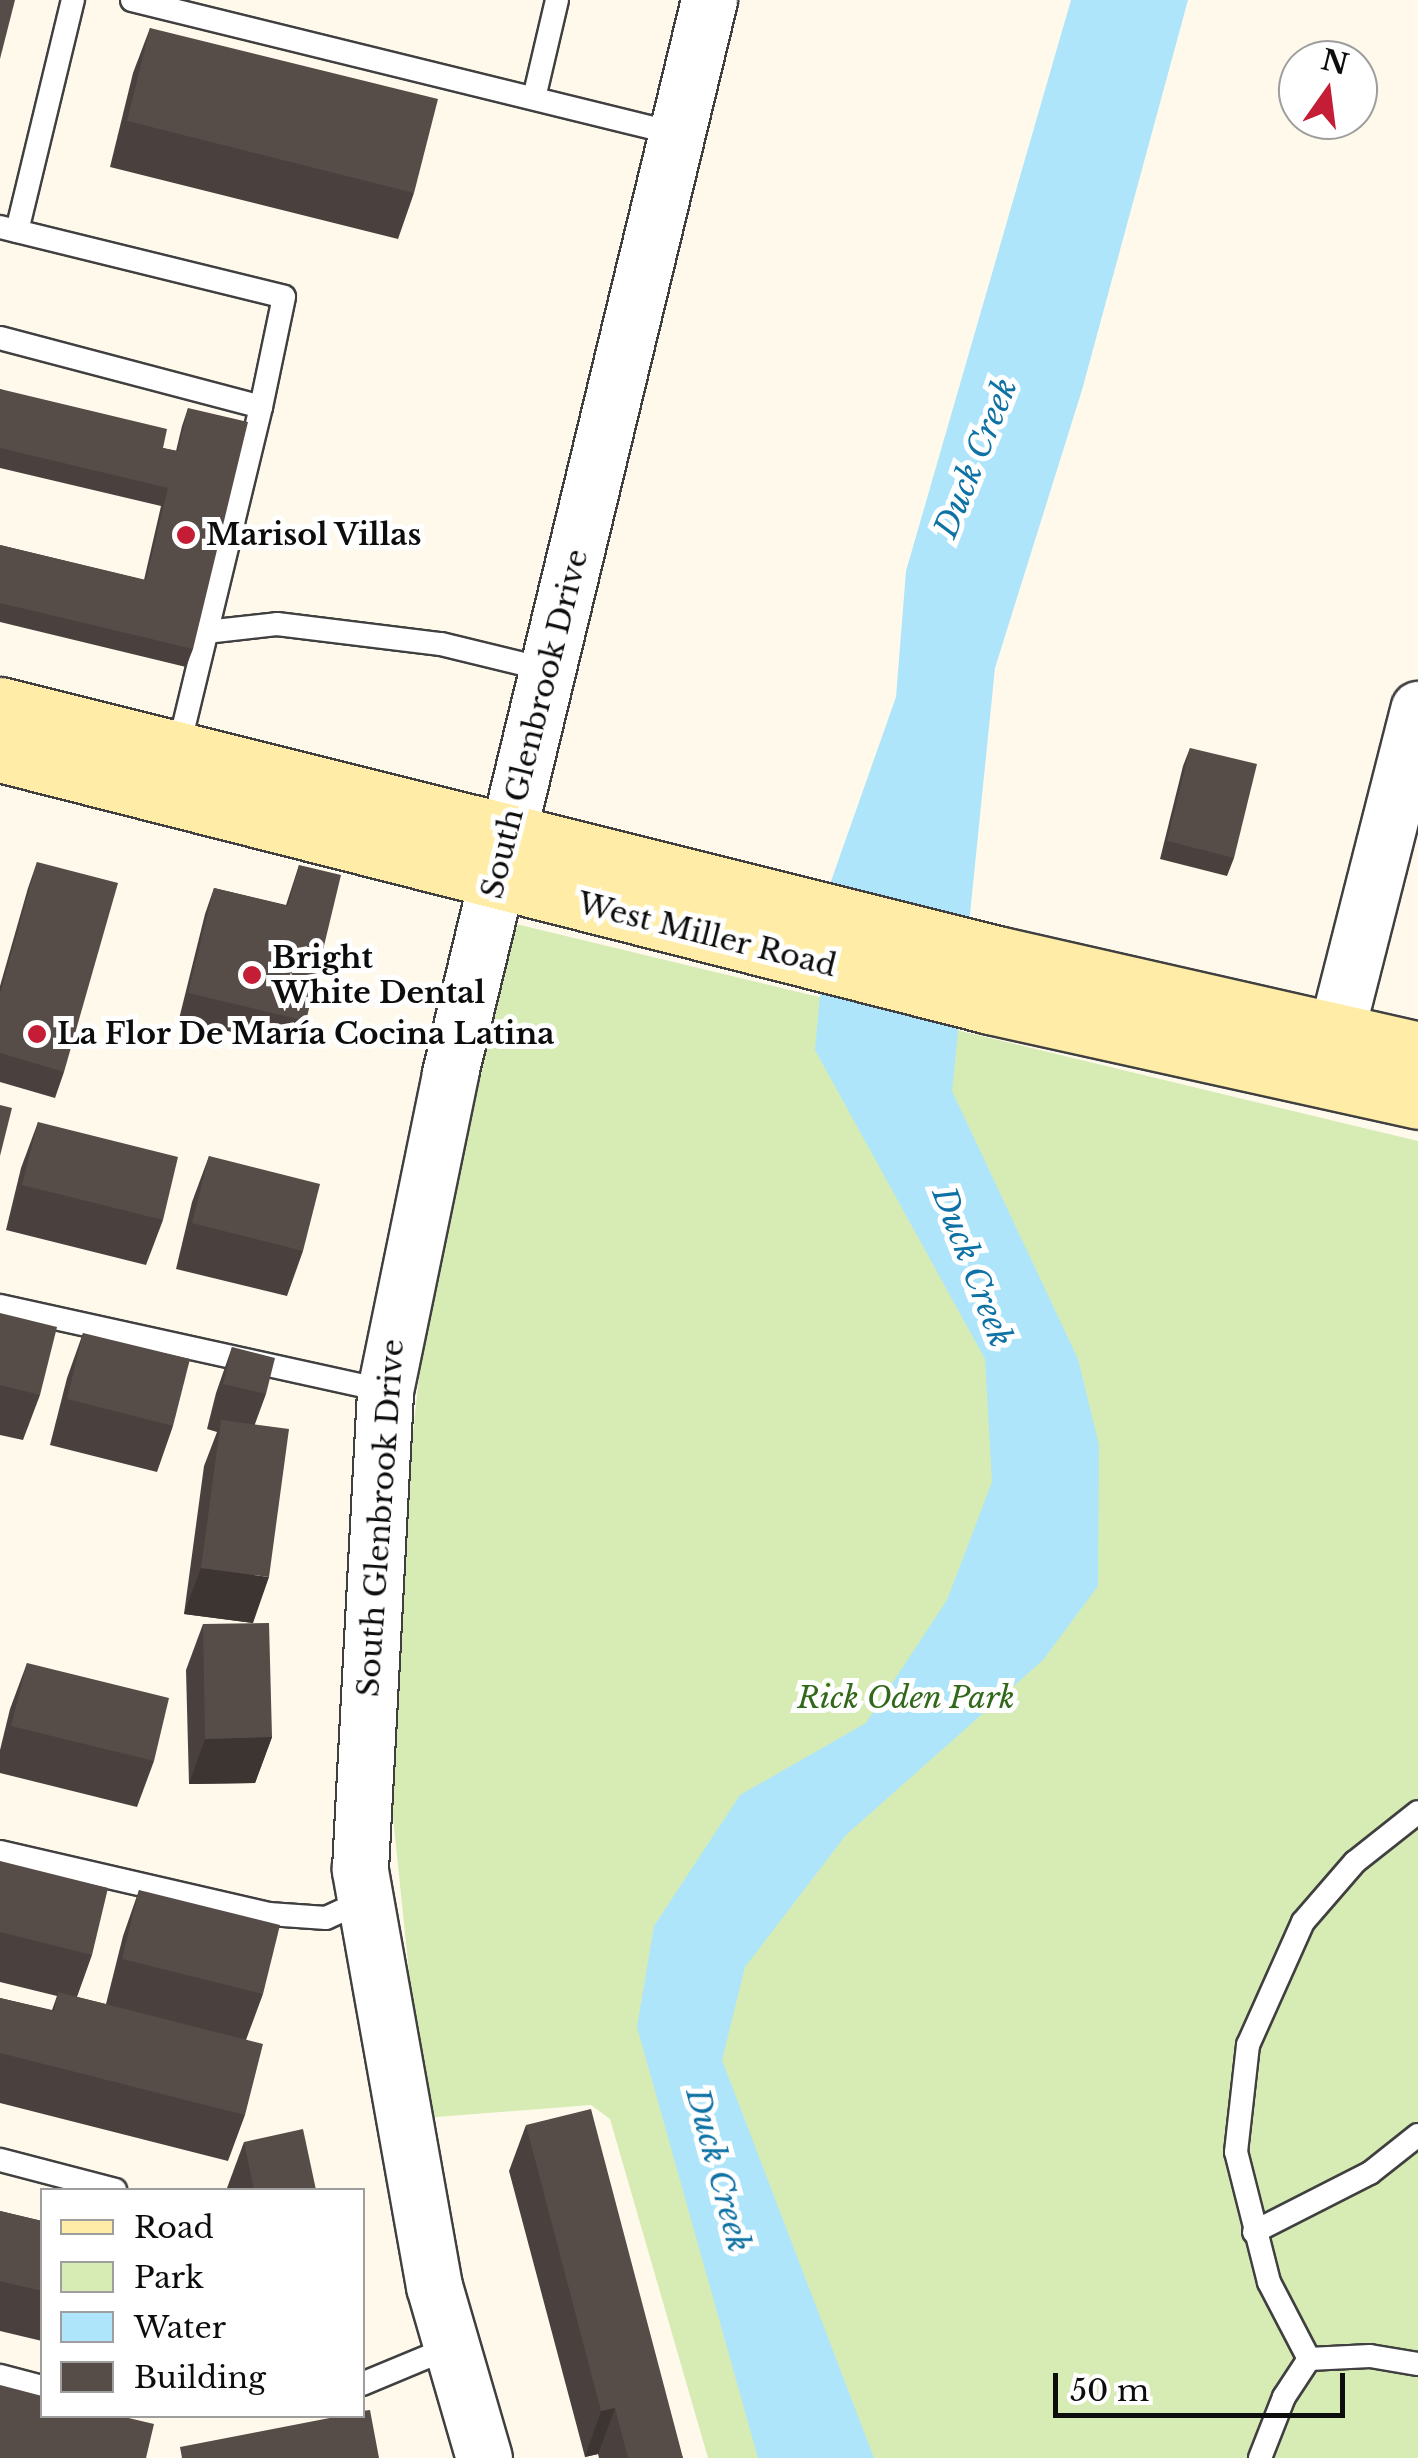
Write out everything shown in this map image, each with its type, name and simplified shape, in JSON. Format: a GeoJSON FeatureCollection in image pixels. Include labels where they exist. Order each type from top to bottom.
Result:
{"type":"FeatureCollection","features":[{"type":"Feature","properties":{"kind":"main road","name":"West Miller Road"},"geometry":{"type":"LineString","coordinates":[[0,705],[178,750],[504,856],[731,940],[996,981],[1330,1055],[1418,1101]]}},
{"type":"Feature","properties":{"kind":"main road","name":"West Miller Road"},"geometry":{"type":"LineString","coordinates":[[0,754],[504,856],[728,886],[996,981]]}},
{"type":"Feature","properties":{"kind":"main road","name":"West Miller Road"},"geometry":{"type":"LineString","coordinates":[[1330,1055],[1418,1050]]}},
{"type":"Feature","properties":{"kind":"street","name":"South Glenbrook Drive"},"geometry":{"type":"LineString","coordinates":[[484,2458],[434,2286],[364,1900],[371,1585],[385,1391],[408,1254],[709,0]]}},
{"type":"Feature","properties":{"kind":"street"},"geometry":{"type":"LineString","coordinates":[[1330,1055],[1418,710]]}},
{"type":"Feature","properties":{"kind":"lane"},"geometry":{"type":"LineString","coordinates":[[73,0],[8,229],[284,297],[178,750]]}},
{"type":"Feature","properties":{"kind":"lane"},"geometry":{"type":"LineString","coordinates":[[132,0],[677,134]]}},
{"type":"Feature","properties":{"kind":"lane"},"geometry":{"type":"LineString","coordinates":[[534,98],[557,0]]}},
{"type":"Feature","properties":{"kind":"lane"},"geometry":{"type":"LineString","coordinates":[[0,338],[260,406]]}},
{"type":"Feature","properties":{"kind":"lane"},"geometry":{"type":"LineString","coordinates":[[206,632],[295,626],[441,644],[549,670]]}},
{"type":"Feature","properties":{"kind":"lane"},"geometry":{"type":"LineString","coordinates":[[0,1306],[385,1391]]}},
{"type":"Feature","properties":{"kind":"lane"},"geometry":{"type":"LineString","coordinates":[[1309,2359],[1269,2282],[1236,2152],[1248,2045],[1263,2000],[1303,1922],[1330,1888],[1418,1812]]}},
{"type":"Feature","properties":{"kind":"lane"},"geometry":{"type":"LineString","coordinates":[[0,1852],[269,1914],[326,1918],[364,1900]]}},
{"type":"Feature","properties":{"kind":"lane"},"geometry":{"type":"LineString","coordinates":[[1254,2232],[1370,2173],[1418,2135]]}},
{"type":"Feature","properties":{"kind":"lane"},"geometry":{"type":"LineString","coordinates":[[0,2160],[107,2188]]}},
{"type":"Feature","properties":{"kind":"lane"},"geometry":{"type":"LineString","coordinates":[[365,2383],[452,2347]]}},
{"type":"Feature","properties":{"kind":"lane"},"geometry":{"type":"LineString","coordinates":[[1309,2359],[1370,2356],[1418,2364]]}},
{"type":"Feature","properties":{"kind":"lane"},"geometry":{"type":"LineString","coordinates":[[1260,2458],[1284,2397],[1309,2359]]}},
{"type":"Feature","properties":{"kind":"lane"},"geometry":{"type":"LineString","coordinates":[[0,2376],[40,2386]]}},
{"type":"Feature","properties":{"kind":"green space","name":"Rick Oden Park"},"geometry":{"type":"Polygon","coordinates":[[[516,924],[1418,1141],[1418,2458],[708,2458],[610,2119],[591,2105],[424,2118],[390,1788],[396,1592],[426,1311],[516,924]]]}},
{"type":"Feature","properties":{"kind":"water","name":"Duck Creek"},"geometry":{"type":"Polygon","coordinates":[[[1071,0],[1188,0],[1082,390],[995,668],[952,1091],[1078,1359],[1099,1445],[1098,1586],[1043,1660],[846,1835],[745,1967],[722,2060],[874,2458],[758,2458],[637,2027],[654,1926],[740,1795],[866,1723],[947,1600],[992,1482],[985,1359],[815,1050],[830,884],[896,697],[906,571],[1071,0]]]}},
{"type":"Feature","properties":{"kind":"building"},"geometry":{"type":"Polygon","coordinates":[[[0,0],[15,0],[0,59],[0,0]]]}},
{"type":"Feature","properties":{"kind":"building"},"geometry":{"type":"Polygon","coordinates":[[[150,28],[438,99],[414,193],[127,121],[150,28]]]}},
{"type":"Feature","properties":{"kind":"building","name":"Marisol Villas"},"geometry":{"type":"Polygon","coordinates":[[[0,389],[167,429],[163,448],[178,451],[188,408],[248,422],[193,649],[0,603],[0,545],[146,580],[168,488],[0,448],[0,389]]]}},
{"type":"Feature","properties":{"kind":"building"},"geometry":{"type":"Polygon","coordinates":[[[1190,748],[1257,764],[1234,858],[1167,841],[1190,748]]]}},
{"type":"Feature","properties":{"kind":"building","name":"La Flor De María Cocina Latina"},"geometry":{"type":"Polygon","coordinates":[[[37,862],[118,883],[64,1072],[0,1053],[0,994],[37,862]]]}},
{"type":"Feature","properties":{"kind":"building","name":"Bright White Dental"},"geometry":{"type":"Polygon","coordinates":[[[299,865],[341,875],[306,1021],[188,993],[214,888],[288,906],[299,865]]]}},
{"type":"Feature","properties":{"kind":"building"},"geometry":{"type":"Polygon","coordinates":[[[0,1105],[12,1108],[0,1156],[0,1105]]]}},
{"type":"Feature","properties":{"kind":"building"},"geometry":{"type":"Polygon","coordinates":[[[38,1122],[178,1157],[163,1220],[22,1185],[38,1122]]]}},
{"type":"Feature","properties":{"kind":"building"},"geometry":{"type":"Polygon","coordinates":[[[209,1156],[320,1184],[303,1251],[192,1223],[209,1156]]]}},
{"type":"Feature","properties":{"kind":"building"},"geometry":{"type":"Polygon","coordinates":[[[0,1313],[57,1327],[40,1395],[0,1385],[0,1313]]]}},
{"type":"Feature","properties":{"kind":"building"},"geometry":{"type":"Polygon","coordinates":[[[83,1333],[190,1359],[173,1426],[67,1399],[83,1333]]]}},
{"type":"Feature","properties":{"kind":"building"},"geometry":{"type":"Polygon","coordinates":[[[232,1347],[275,1358],[266,1394],[223,1384],[232,1347]]]}},
{"type":"Feature","properties":{"kind":"building"},"geometry":{"type":"Polygon","coordinates":[[[221,1420],[289,1429],[269,1577],[201,1568],[221,1420]]]}},
{"type":"Feature","properties":{"kind":"building"},"geometry":{"type":"Polygon","coordinates":[[[269,1623],[272,1737],[205,1739],[203,1624],[269,1623]]]}},
{"type":"Feature","properties":{"kind":"building"},"geometry":{"type":"Polygon","coordinates":[[[27,1663],[169,1698],[154,1761],[11,1726],[27,1663]]]}},
{"type":"Feature","properties":{"kind":"building"},"geometry":{"type":"Polygon","coordinates":[[[0,1861],[108,1888],[92,1955],[0,1932],[0,1861]]]}},
{"type":"Feature","properties":{"kind":"building"},"geometry":{"type":"Polygon","coordinates":[[[139,1890],[280,1925],[263,1994],[122,1959],[139,1890]]]}},
{"type":"Feature","properties":{"kind":"building"},"geometry":{"type":"Polygon","coordinates":[[[58,1992],[263,2044],[245,2115],[0,2053],[0,1998],[54,2011],[58,1992]]]}},
{"type":"Feature","properties":{"kind":"building"},"geometry":{"type":"Polygon","coordinates":[[[591,2109],[683,2458],[628,2458],[615,2408],[601,2411],[526,2125],[591,2109]]]}},
{"type":"Feature","properties":{"kind":"building"},"geometry":{"type":"Polygon","coordinates":[[[303,2129],[316,2188],[254,2188],[244,2142],[303,2129]]]}},
{"type":"Feature","properties":{"kind":"building"},"geometry":{"type":"Polygon","coordinates":[[[0,2211],[40,2221],[40,2291],[0,2281],[0,2211]]]}},
{"type":"Feature","properties":{"kind":"building"},"geometry":{"type":"Polygon","coordinates":[[[0,2385],[40,2395],[40,2418],[128,2418],[154,2424],[146,2458],[0,2458],[0,2385]]]}},
{"type":"Feature","properties":{"kind":"building"},"geometry":{"type":"Polygon","coordinates":[[[370,2410],[379,2458],[182,2458],[180,2447],[330,2418],[365,2418],[365,2411],[370,2410]]]}},
{"type":"Feature","properties":{"kind":"place","name":"Marisol Villas"},"geometry":{"type":"Point","coordinates":[186,535]}},
{"type":"Feature","properties":{"kind":"place","name":"Bright White Dental"},"geometry":{"type":"Point","coordinates":[252,975]}},
{"type":"Feature","properties":{"kind":"place","name":"La Flor De María Cocina Latina"},"geometry":{"type":"Point","coordinates":[37,1034]}}]}
